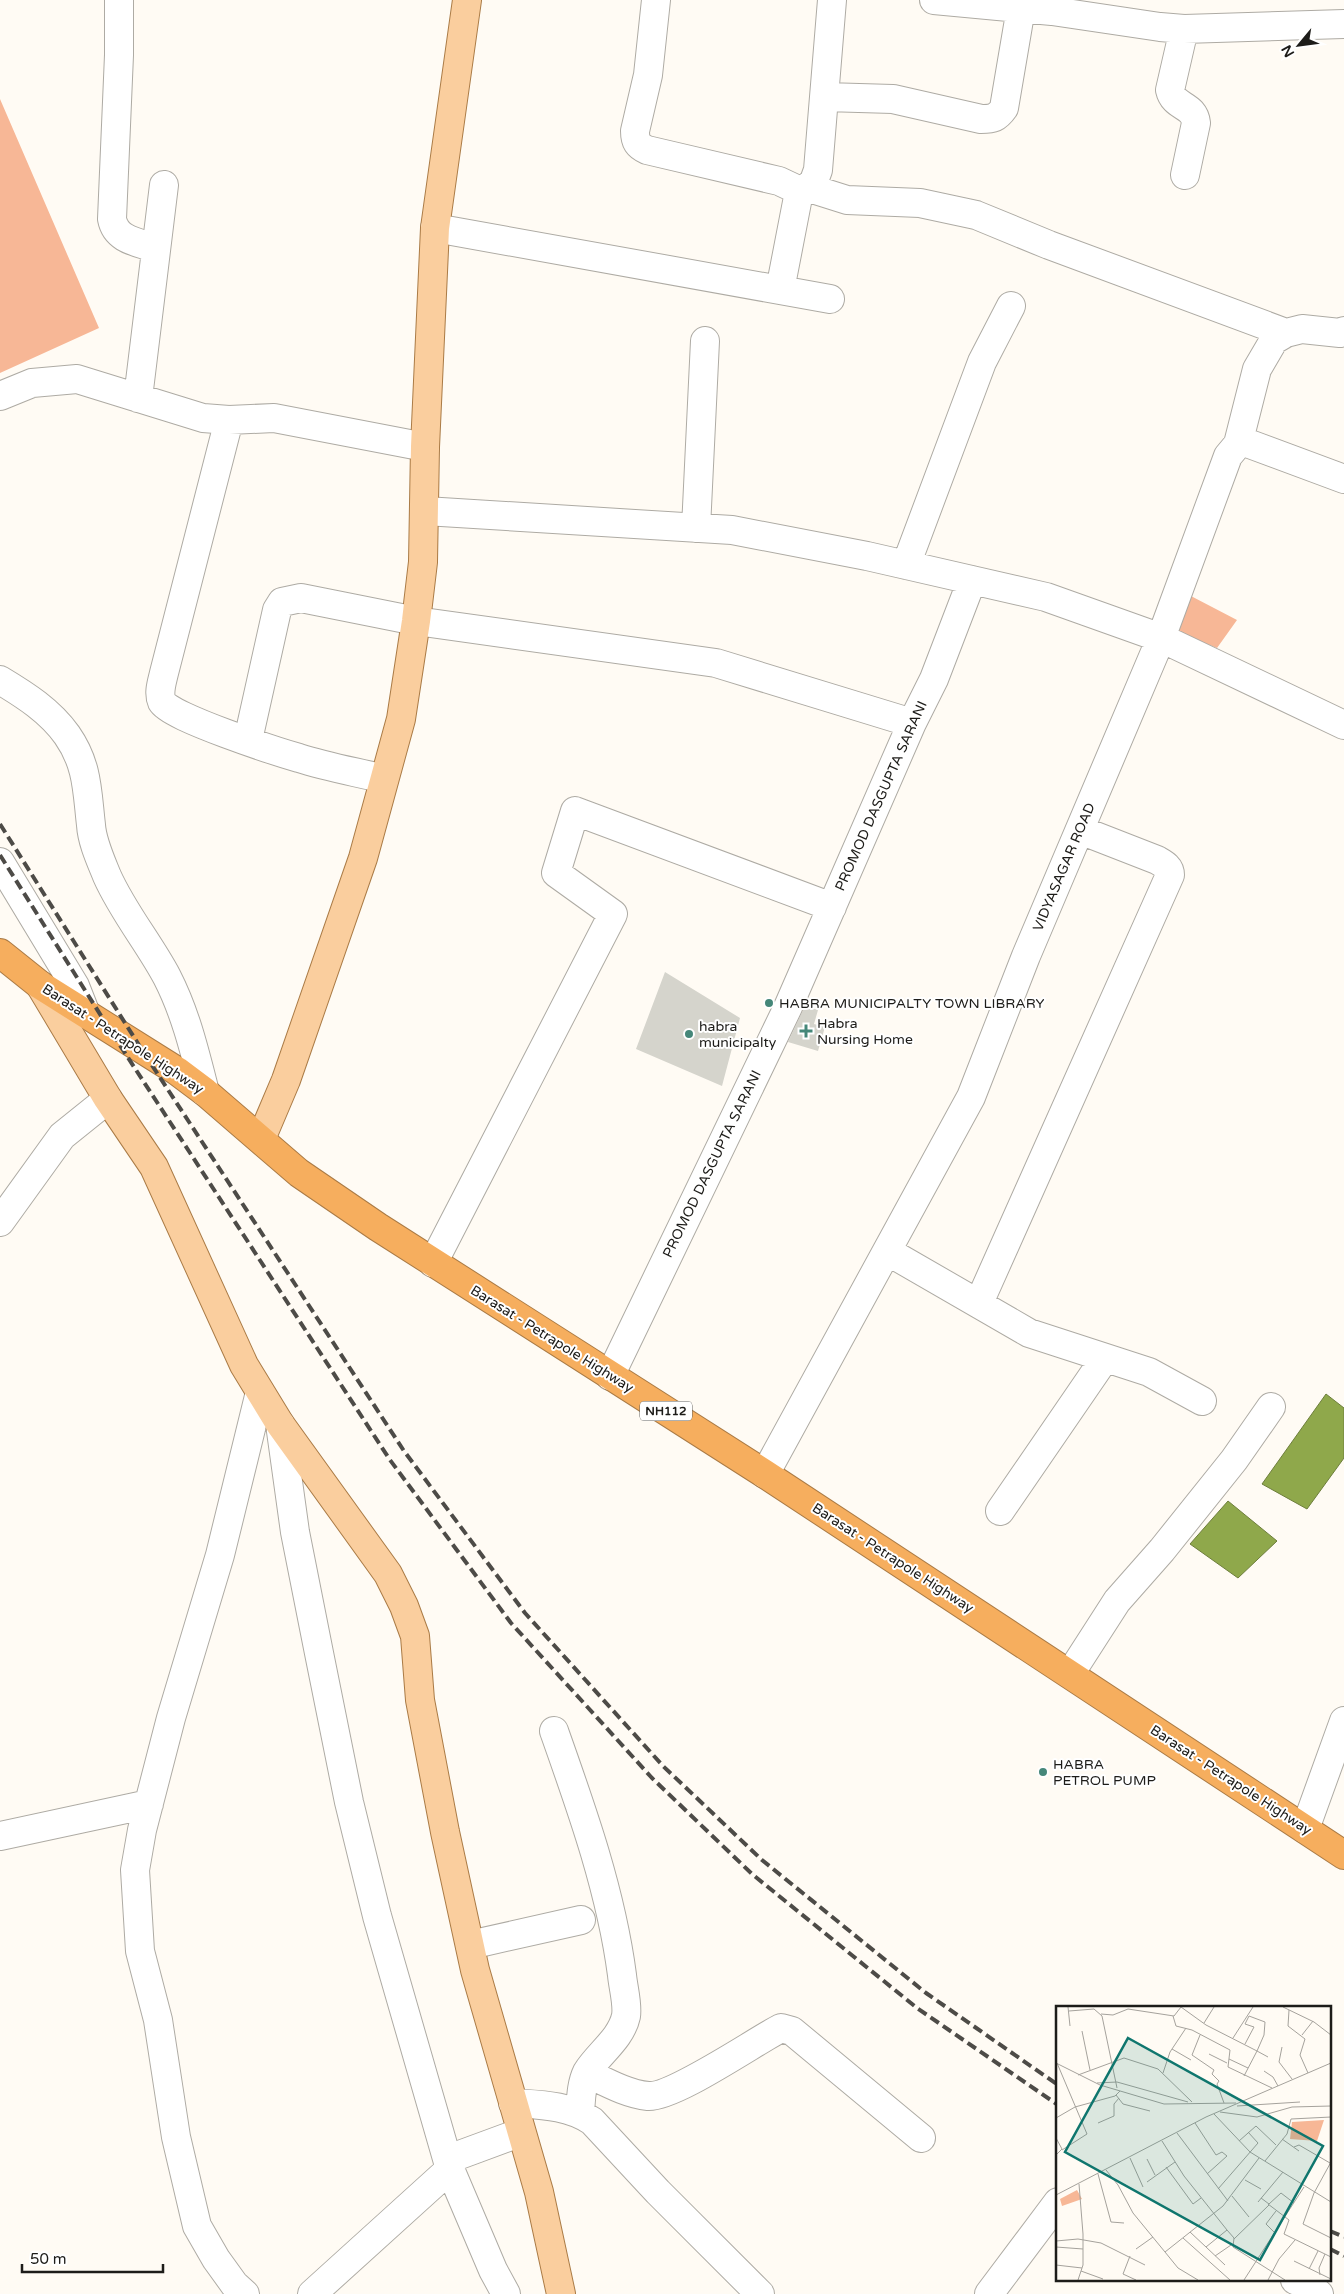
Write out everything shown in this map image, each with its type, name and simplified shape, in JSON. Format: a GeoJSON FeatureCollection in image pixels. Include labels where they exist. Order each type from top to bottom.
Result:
{"type":"FeatureCollection","features":[{"type":"Feature","properties":{"kind":"highway","name":"Barasat - Petrapole Highway"},"geometry":{"type":"LineString","coordinates":[[0,953],[40,985],[177,1071],[262,1139],[299,1173],[433,1263],[765,1474],[886,1556],[1070,1674],[1344,1855]]}},
{"type":"Feature","properties":{"kind":"main road"},"geometry":{"type":"LineString","coordinates":[[262,1139],[286,1080],[356,876],[401,719],[416,621],[422,562],[435,228],[466,0]]}},
{"type":"Feature","properties":{"kind":"main road"},"geometry":{"type":"LineString","coordinates":[[40,985],[108,1099],[154,1167],[240,1357],[260,1392],[280,1424],[388,1574],[404,1606],[415,1636],[420,1700],[444,1832],[470,1945],[539,2192],[561,2294]]}},
{"type":"Feature","properties":{"kind":"street"},"geometry":{"type":"LineString","coordinates":[[119,0],[119,55],[112,219],[114,229],[121,236],[156,248]]}},
{"type":"Feature","properties":{"kind":"street"},"geometry":{"type":"LineString","coordinates":[[656,0],[648,75],[634,131],[639,146],[648,150],[790,185],[804,192],[847,200],[920,202],[976,215],[1286,333],[1302,330],[1340,333],[1344,331]]}},
{"type":"Feature","properties":{"kind":"street"},"geometry":{"type":"LineString","coordinates":[[780,290],[804,192],[814,182],[818,170],[832,0]]}},
{"type":"Feature","properties":{"kind":"street"},"geometry":{"type":"LineString","coordinates":[[934,0],[1052,11],[1160,28],[1184,29],[1344,24]]}},
{"type":"Feature","properties":{"kind":"street"},"geometry":{"type":"LineString","coordinates":[[825,97],[893,99],[981,119],[993,119],[1004,108],[1022,8]]}},
{"type":"Feature","properties":{"kind":"street"},"geometry":{"type":"LineString","coordinates":[[1184,29],[1170,90],[1176,103],[1191,109],[1195,115],[1196,123],[1185,175]]}},
{"type":"Feature","properties":{"kind":"street"},"geometry":{"type":"LineString","coordinates":[[138,398],[164,185]]}},
{"type":"Feature","properties":{"kind":"street"},"geometry":{"type":"LineString","coordinates":[[435,228],[830,298]]}},
{"type":"Feature","properties":{"kind":"street"},"geometry":{"type":"LineString","coordinates":[[906,565],[982,362],[1010,306]]}},
{"type":"Feature","properties":{"kind":"street","name":"VIDYASAGAR ROAD"},"geometry":{"type":"LineString","coordinates":[[765,1474],[971,1097],[1026,956],[1161,638],[1228,456],[1238,444],[1257,369],[1274,340],[1286,333]]}},
{"type":"Feature","properties":{"kind":"street"},"geometry":{"type":"LineString","coordinates":[[696,528],[705,340]]}},
{"type":"Feature","properties":{"kind":"street"},"geometry":{"type":"LineString","coordinates":[[0,396],[32,383],[77,379],[203,418],[229,420],[274,418],[425,447]]}},
{"type":"Feature","properties":{"kind":"street"},"geometry":{"type":"LineString","coordinates":[[229,420],[160,691],[162,702],[175,713],[299,758],[384,779]]}},
{"type":"Feature","properties":{"kind":"street"},"geometry":{"type":"LineString","coordinates":[[1238,444],[1247,443],[1260,446],[1344,479]]}},
{"type":"Feature","properties":{"kind":"street"},"geometry":{"type":"LineString","coordinates":[[424,510],[732,530],[906,565],[1046,597],[1161,638],[1344,725]]}},
{"type":"Feature","properties":{"kind":"street","name":"PROMOD DASGUPTA SARANI"},"geometry":{"type":"LineString","coordinates":[[610,1376],[784,1016],[912,723],[934,678],[972,580]]}},
{"type":"Feature","properties":{"kind":"street"},"geometry":{"type":"LineString","coordinates":[[248,740],[277,610],[282,602],[301,598],[416,621],[716,663],[912,723]]}},
{"type":"Feature","properties":{"kind":"street"},"geometry":{"type":"LineString","coordinates":[[0,680],[30,698],[54,719],[68,736],[80,757],[86,773],[91,827],[108,877],[166,976],[182,1009],[205,1092]]}},
{"type":"Feature","properties":{"kind":"street"},"geometry":{"type":"LineString","coordinates":[[433,1263],[613,914],[556,873],[575,811],[832,907]]}},
{"type":"Feature","properties":{"kind":"street"},"geometry":{"type":"LineString","coordinates":[[979,1303],[1170,876],[1170,871],[1165,864],[1080,830]]}},
{"type":"Feature","properties":{"kind":"street"},"geometry":{"type":"LineString","coordinates":[[0,862],[76,986],[86,1014]]}},
{"type":"Feature","properties":{"kind":"street"},"geometry":{"type":"LineString","coordinates":[[0,1222],[62,1136],[108,1099]]}},
{"type":"Feature","properties":{"kind":"street"},"geometry":{"type":"LineString","coordinates":[[887,1251],[1029,1332],[1160,1377],[1202,1402]]}},
{"type":"Feature","properties":{"kind":"street"},"geometry":{"type":"LineString","coordinates":[[1000,1511],[1104,1358]]}},
{"type":"Feature","properties":{"kind":"street"},"geometry":{"type":"LineString","coordinates":[[245,2294],[234,2284],[216,2259],[197,2226],[176,2136],[158,2020],[140,1950],[135,1870],[149,1804],[184,1674],[220,1555],[260,1392]]}},
{"type":"Feature","properties":{"kind":"street"},"geometry":{"type":"LineString","coordinates":[[1070,1674],[1117,1601],[1162,1550],[1234,1460],[1271,1407]]}},
{"type":"Feature","properties":{"kind":"street"},"geometry":{"type":"LineString","coordinates":[[280,1424],[296,1532],[349,1802],[377,1916],[450,2169],[492,2270],[506,2294]]}},
{"type":"Feature","properties":{"kind":"street"},"geometry":{"type":"LineString","coordinates":[[1305,1829],[1344,1721]]}},
{"type":"Feature","properties":{"kind":"street"},"geometry":{"type":"LineString","coordinates":[[554,1731],[584,1817],[609,1907],[617,1940],[626,2016],[619,2031],[587,2073],[583,2085],[580,2113]]}},
{"type":"Feature","properties":{"kind":"street"},"geometry":{"type":"LineString","coordinates":[[0,1836],[149,1804]]}},
{"type":"Feature","properties":{"kind":"street"},"geometry":{"type":"LineString","coordinates":[[470,1945],[581,1920]]}},
{"type":"Feature","properties":{"kind":"street"},"geometry":{"type":"LineString","coordinates":[[587,2073],[626,2090],[649,2096],[666,2092],[685,2084],[781,2028],[792,2031],[921,2138]]}},
{"type":"Feature","properties":{"kind":"street"},"geometry":{"type":"LineString","coordinates":[[513,2103],[562,2107],[580,2113],[592,2121],[664,2198],[760,2294]]}},
{"type":"Feature","properties":{"kind":"street"},"geometry":{"type":"LineString","coordinates":[[312,2294],[450,2169],[454,2157],[511,2136]]}},
{"type":"Feature","properties":{"kind":"street"},"geometry":{"type":"LineString","coordinates":[[989,2294],[1056,2205]]}},
{"type":"Feature","properties":{"kind":"street"},"geometry":{"type":"LineString","coordinates":[[1299,2282],[1319,2294]]}},
{"type":"Feature","properties":{"kind":"shaded area"},"geometry":{"type":"Polygon","coordinates":[[[0,99],[99,328],[0,373],[0,99]]]}},
{"type":"Feature","properties":{"kind":"shaded area"},"geometry":{"type":"Polygon","coordinates":[[[1189,595],[1237,620],[1217,648],[1170,629],[1189,595]]]}},
{"type":"Feature","properties":{"kind":"shaded area"},"geometry":{"type":"Polygon","coordinates":[[[1326,1394],[1344,1408],[1344,1458],[1307,1509],[1262,1484],[1326,1394]]]}},
{"type":"Feature","properties":{"kind":"shaded area"},"geometry":{"type":"Polygon","coordinates":[[[1228,1501],[1277,1541],[1238,1578],[1190,1544],[1228,1501]]]}},
{"type":"Feature","properties":{"kind":"building","name":"habra municipalty"},"geometry":{"type":"Polygon","coordinates":[[[665,972],[740,1018],[722,1086],[636,1049],[665,972]]]}},
{"type":"Feature","properties":{"kind":"building"},"geometry":{"type":"Polygon","coordinates":[[[805,1006],[818,1010],[814,1024],[825,1027],[818,1051],[788,1042],[805,1006]]]}},
{"type":"Feature","properties":{"kind":"railway"},"geometry":{"type":"LineString","coordinates":[[0,824],[142,1050],[404,1451],[525,1613],[663,1766],[762,1860],[926,1993],[1056,2084]]}},
{"type":"Feature","properties":{"kind":"railway"},"geometry":{"type":"LineString","coordinates":[[0,855],[110,1030],[390,1460],[511,1623],[652,1778],[752,1874],[917,2008],[1056,2104]]}},
{"type":"Feature","properties":{"kind":"railway"},"geometry":{"type":"LineString","coordinates":[[1332,2232],[1344,2237]]}},
{"type":"Feature","properties":{"kind":"railway"},"geometry":{"type":"LineString","coordinates":[[1332,2250],[1344,2256]]}},
{"type":"Feature","properties":{"kind":"place","name":"HABRA MUNICIPALTY TOWN LIBRARY"},"geometry":{"type":"Point","coordinates":[769,1003]}},
{"type":"Feature","properties":{"kind":"place","name":"Habra Nursing Home"},"geometry":{"type":"Point","coordinates":[806,1031]}},
{"type":"Feature","properties":{"kind":"place","name":"habra municipalty"},"geometry":{"type":"Point","coordinates":[689,1034]}},
{"type":"Feature","properties":{"kind":"place","name":"HABRA PETROL PUMP"},"geometry":{"type":"Point","coordinates":[1043,1772]}}]}
